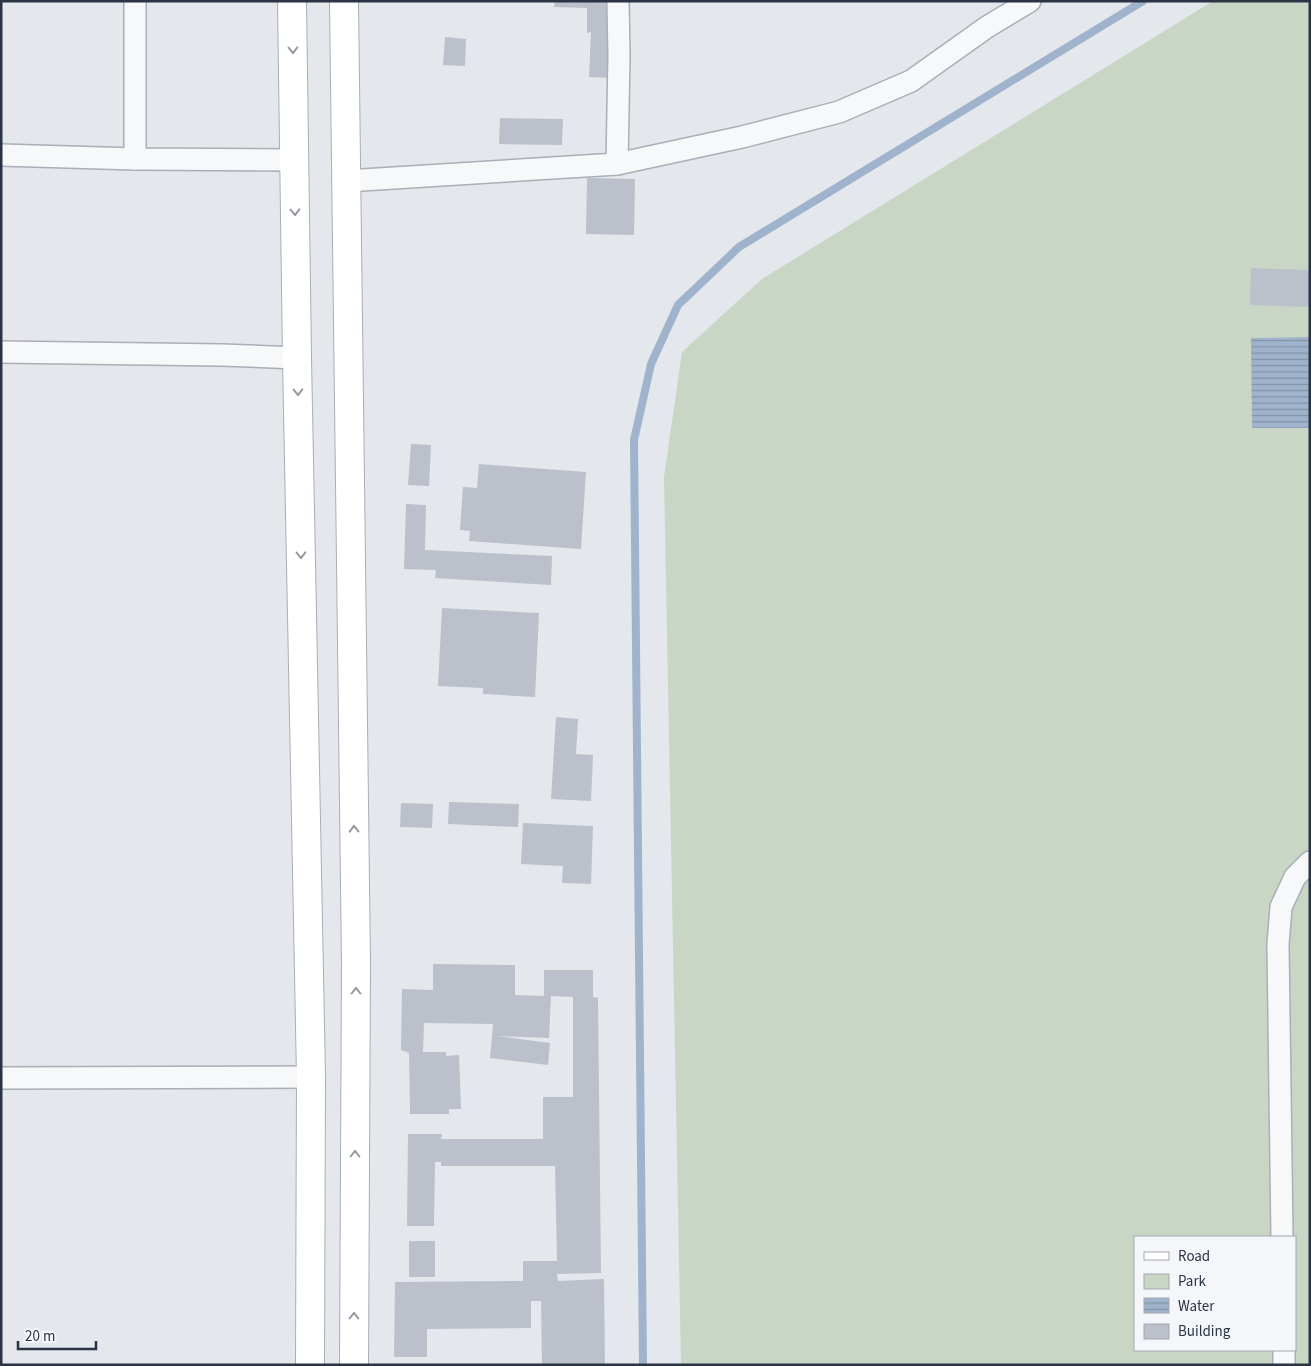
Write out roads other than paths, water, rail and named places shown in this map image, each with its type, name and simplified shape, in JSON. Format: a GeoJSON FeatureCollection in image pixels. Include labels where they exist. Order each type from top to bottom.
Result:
{"type":"FeatureCollection","features":[{"type":"Feature","properties":{"kind":"main road"},"geometry":{"type":"LineString","coordinates":[[292,1],[311,1077],[310,1365]]}},
{"type":"Feature","properties":{"kind":"main road"},"geometry":{"type":"LineString","coordinates":[[344,1],[356,964],[354,1365]]}},
{"type":"Feature","properties":{"kind":"street"},"geometry":{"type":"LineString","coordinates":[[135,1],[135,159]]}},
{"type":"Feature","properties":{"kind":"street"},"geometry":{"type":"LineString","coordinates":[[618,1],[618,164]]}},
{"type":"Feature","properties":{"kind":"street"},"geometry":{"type":"LineString","coordinates":[[346,181],[618,164],[723,141],[839,112],[911,81],[987,27],[1030,1]]}},
{"type":"Feature","properties":{"kind":"street"},"geometry":{"type":"LineString","coordinates":[[1,155],[135,159],[294,160]]}},
{"type":"Feature","properties":{"kind":"street"},"geometry":{"type":"LineString","coordinates":[[1,352],[129,353],[297,358]]}},
{"type":"Feature","properties":{"kind":"street"},"geometry":{"type":"LineString","coordinates":[[1282,1236],[1278,944],[1281,907],[1295,877],[1310,862]]}},
{"type":"Feature","properties":{"kind":"street"},"geometry":{"type":"LineString","coordinates":[[1,1078],[311,1077]]}},
{"type":"Feature","properties":{"kind":"street"},"geometry":{"type":"LineString","coordinates":[[1284,1351],[1284,1365]]}},
{"type":"Feature","properties":{"kind":"water"},"geometry":{"type":"Polygon","coordinates":[[[1310,337],[1310,428],[1252,428],[1251,338],[1310,337]]]}},
{"type":"Feature","properties":{"kind":"waterway"},"geometry":{"type":"LineString","coordinates":[[643,1365],[634,440],[651,364],[678,305],[739,247],[1143,1]]}}]}
